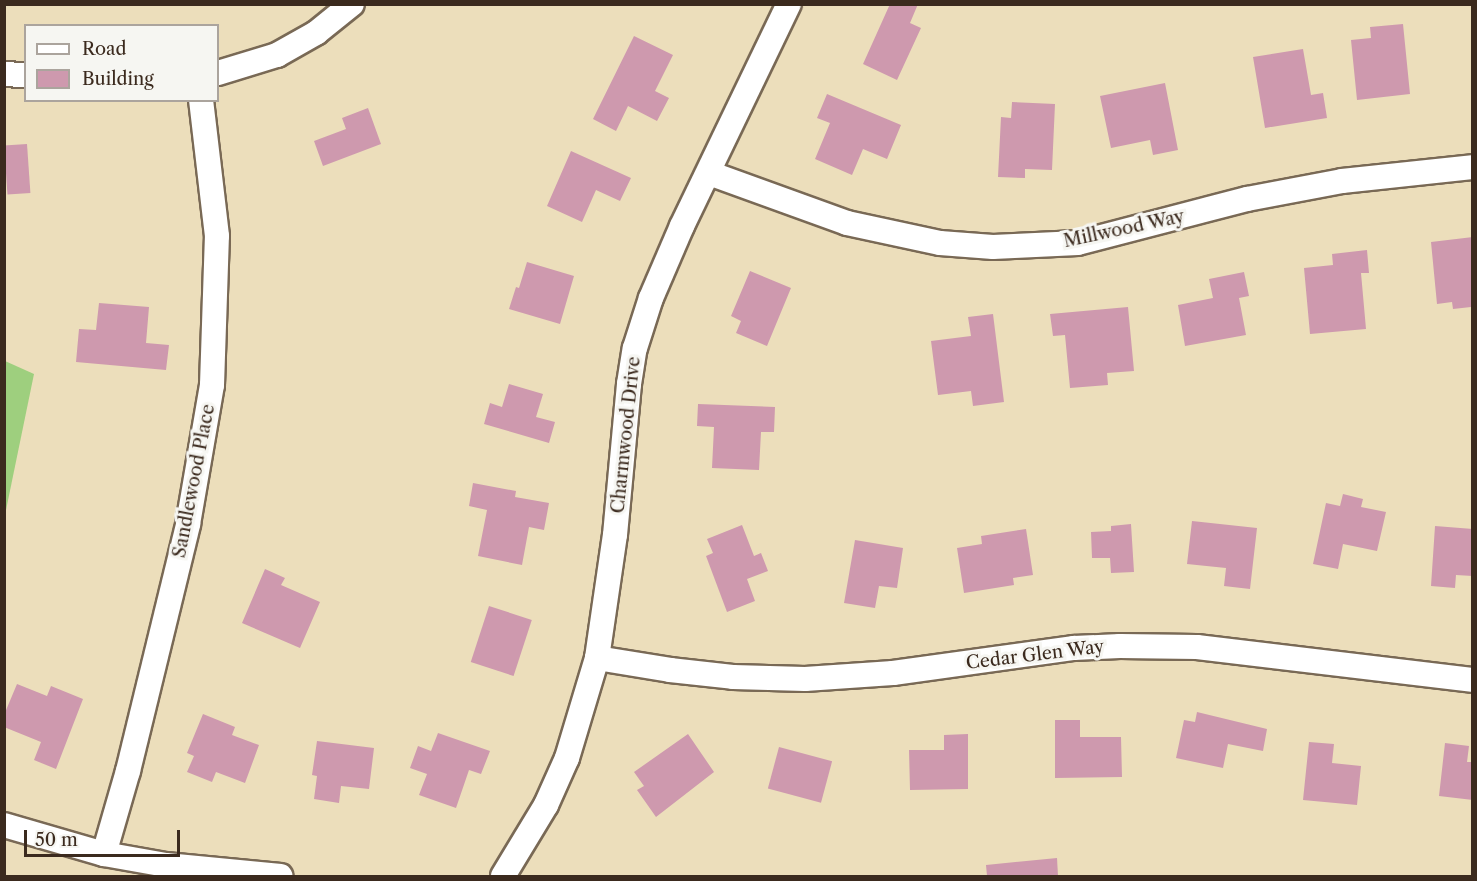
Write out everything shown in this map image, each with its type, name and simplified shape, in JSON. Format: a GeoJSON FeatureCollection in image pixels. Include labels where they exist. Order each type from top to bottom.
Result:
{"type":"FeatureCollection","features":[{"type":"Feature","properties":{"kind":"street"},"geometry":{"type":"LineString","coordinates":[[219,73],[277,55],[316,33],[352,4]]}},
{"type":"Feature","properties":{"kind":"street","name":"Charmwood Drive"},"geometry":{"type":"LineString","coordinates":[[503,876],[546,805],[567,758],[597,658],[607,602],[625,419],[635,348],[651,298],[682,225],[789,4]]}},
{"type":"Feature","properties":{"kind":"street"},"geometry":{"type":"LineString","coordinates":[[4,74],[24,75]]}},
{"type":"Feature","properties":{"kind":"street","name":"Sandlewood Place"},"geometry":{"type":"LineString","coordinates":[[104,854],[128,771],[188,524],[212,386],[217,236],[201,102]]}},
{"type":"Feature","properties":{"kind":"street","name":"Millwood Way"},"geometry":{"type":"LineString","coordinates":[[709,172],[847,223],[940,243],[993,247],[1078,243],[1247,199],[1342,182],[1473,167]]}},
{"type":"Feature","properties":{"kind":"street","name":"Cedar Glen Way"},"geometry":{"type":"LineString","coordinates":[[597,658],[712,675],[805,679],[893,673],[1074,648],[1197,647],[1473,680]]}},
{"type":"Feature","properties":{"kind":"street"},"geometry":{"type":"LineString","coordinates":[[4,825],[104,854],[166,865],[280,876]]}},
{"type":"Feature","properties":{"kind":"green space"},"geometry":{"type":"Polygon","coordinates":[[[5,361],[34,374],[5,515],[5,361]]]}},
{"type":"Feature","properties":{"kind":"building"},"geometry":{"type":"Polygon","coordinates":[[[890,4],[918,4],[910,23],[921,28],[897,80],[863,64],[890,4]]]}},
{"type":"Feature","properties":{"kind":"building"},"geometry":{"type":"Polygon","coordinates":[[[1403,24],[1410,94],[1357,100],[1351,40],[1371,38],[1370,27],[1403,24]]]}},
{"type":"Feature","properties":{"kind":"building"},"geometry":{"type":"Polygon","coordinates":[[[634,36],[673,55],[655,91],[669,98],[657,121],[628,106],[616,131],[593,119],[634,36]]]}},
{"type":"Feature","properties":{"kind":"building"},"geometry":{"type":"Polygon","coordinates":[[[1303,49],[1311,95],[1323,93],[1327,118],[1265,128],[1253,57],[1303,49]]]}},
{"type":"Feature","properties":{"kind":"building"},"geometry":{"type":"Polygon","coordinates":[[[1165,83],[1178,150],[1153,155],[1150,140],[1111,148],[1100,96],[1165,83]]]}},
{"type":"Feature","properties":{"kind":"building"},"geometry":{"type":"Polygon","coordinates":[[[827,94],[901,125],[887,159],[863,149],[852,175],[815,159],[830,123],[817,118],[827,94]]]}},
{"type":"Feature","properties":{"kind":"building"},"geometry":{"type":"Polygon","coordinates":[[[1012,102],[1055,104],[1052,170],[1025,169],[1025,178],[998,177],[1001,117],[1011,118],[1012,102]]]}},
{"type":"Feature","properties":{"kind":"building"},"geometry":{"type":"Polygon","coordinates":[[[368,108],[381,144],[323,166],[314,141],[346,129],[342,118],[368,108]]]}},
{"type":"Feature","properties":{"kind":"building"},"geometry":{"type":"Polygon","coordinates":[[[27,144],[30,193],[7,194],[4,146],[27,144]]]}},
{"type":"Feature","properties":{"kind":"building"},"geometry":{"type":"Polygon","coordinates":[[[571,151],[631,178],[620,201],[596,190],[582,222],[547,206],[571,151]]]}},
{"type":"Feature","properties":{"kind":"building"},"geometry":{"type":"Polygon","coordinates":[[[1473,237],[1471,307],[1453,309],[1452,302],[1437,304],[1431,242],[1473,237]]]}},
{"type":"Feature","properties":{"kind":"building"},"geometry":{"type":"Polygon","coordinates":[[[1367,250],[1369,273],[1361,273],[1366,329],[1310,334],[1304,268],[1333,265],[1332,254],[1367,250]]]}},
{"type":"Feature","properties":{"kind":"building"},"geometry":{"type":"Polygon","coordinates":[[[527,262],[574,276],[560,324],[509,309],[516,287],[519,288],[527,262]]]}},
{"type":"Feature","properties":{"kind":"building"},"geometry":{"type":"Polygon","coordinates":[[[750,271],[791,288],[767,346],[736,333],[741,321],[731,316],[750,271]]]}},
{"type":"Feature","properties":{"kind":"building"},"geometry":{"type":"Polygon","coordinates":[[[1244,272],[1249,296],[1239,298],[1246,335],[1185,346],[1178,305],[1213,298],[1209,279],[1244,272]]]}},
{"type":"Feature","properties":{"kind":"building"},"geometry":{"type":"Polygon","coordinates":[[[99,303],[149,307],[146,343],[169,345],[166,370],[76,362],[79,329],[96,330],[99,303]]]}},
{"type":"Feature","properties":{"kind":"building"},"geometry":{"type":"Polygon","coordinates":[[[1128,307],[1134,371],[1107,373],[1108,385],[1070,388],[1065,335],[1053,336],[1050,314],[1128,307]]]}},
{"type":"Feature","properties":{"kind":"building"},"geometry":{"type":"Polygon","coordinates":[[[993,314],[1004,402],[973,406],[971,391],[938,395],[931,341],[971,336],[968,317],[993,314]]]}},
{"type":"Feature","properties":{"kind":"building"},"geometry":{"type":"Polygon","coordinates":[[[509,384],[543,394],[536,417],[555,422],[549,443],[484,424],[490,403],[502,407],[509,384]]]}},
{"type":"Feature","properties":{"kind":"building"},"geometry":{"type":"Polygon","coordinates":[[[698,404],[775,407],[774,432],[761,432],[759,470],[712,468],[714,427],[697,426],[698,404]]]}},
{"type":"Feature","properties":{"kind":"building"},"geometry":{"type":"Polygon","coordinates":[[[473,483],[516,491],[515,497],[549,503],[544,530],[529,527],[522,565],[478,556],[487,510],[469,506],[473,483]]]}},
{"type":"Feature","properties":{"kind":"building"},"geometry":{"type":"Polygon","coordinates":[[[1343,494],[1363,499],[1361,507],[1386,512],[1377,551],[1343,544],[1338,569],[1313,564],[1326,503],[1340,506],[1343,494]]]}},
{"type":"Feature","properties":{"kind":"building"},"geometry":{"type":"Polygon","coordinates":[[[1192,521],[1257,528],[1250,589],[1224,586],[1226,568],[1187,564],[1192,521]]]}},
{"type":"Feature","properties":{"kind":"building"},"geometry":{"type":"Polygon","coordinates":[[[1131,524],[1134,572],[1111,573],[1110,558],[1092,558],[1091,532],[1111,531],[1111,526],[1131,524]]]}},
{"type":"Feature","properties":{"kind":"building"},"geometry":{"type":"Polygon","coordinates":[[[742,525],[754,556],[761,553],[768,571],[747,579],[755,601],[727,612],[706,556],[713,553],[707,539],[742,525]]]}},
{"type":"Feature","properties":{"kind":"building"},"geometry":{"type":"Polygon","coordinates":[[[1435,526],[1473,529],[1473,576],[1456,575],[1455,588],[1431,586],[1435,526]]]}},
{"type":"Feature","properties":{"kind":"building"},"geometry":{"type":"Polygon","coordinates":[[[1026,529],[1033,575],[1013,578],[1014,585],[964,593],[957,548],[982,544],[981,536],[1026,529]]]}},
{"type":"Feature","properties":{"kind":"building"},"geometry":{"type":"Polygon","coordinates":[[[855,540],[903,548],[897,588],[879,586],[875,608],[844,603],[855,540]]]}},
{"type":"Feature","properties":{"kind":"building"},"geometry":{"type":"Polygon","coordinates":[[[265,569],[285,578],[281,585],[320,602],[300,648],[242,623],[265,569]]]}},
{"type":"Feature","properties":{"kind":"building"},"geometry":{"type":"Polygon","coordinates":[[[489,606],[532,620],[514,676],[471,662],[489,606]]]}},
{"type":"Feature","properties":{"kind":"building"},"geometry":{"type":"Polygon","coordinates":[[[17,684],[47,696],[51,686],[83,699],[56,769],[34,760],[41,742],[4,727],[4,715],[17,684]]]}},
{"type":"Feature","properties":{"kind":"building"},"geometry":{"type":"Polygon","coordinates":[[[1197,712],[1267,729],[1263,751],[1228,744],[1223,768],[1176,758],[1184,720],[1195,722],[1197,712]]]}},
{"type":"Feature","properties":{"kind":"building"},"geometry":{"type":"Polygon","coordinates":[[[203,714],[235,727],[232,735],[259,745],[245,783],[216,772],[212,782],[187,772],[194,756],[187,753],[203,714]]]}},
{"type":"Feature","properties":{"kind":"building"},"geometry":{"type":"Polygon","coordinates":[[[1055,720],[1080,720],[1080,737],[1121,737],[1122,777],[1055,778],[1055,720]]]}},
{"type":"Feature","properties":{"kind":"building"},"geometry":{"type":"Polygon","coordinates":[[[438,733],[490,751],[481,774],[469,770],[456,808],[419,795],[427,774],[410,768],[418,746],[431,751],[438,733]]]}},
{"type":"Feature","properties":{"kind":"building"},"geometry":{"type":"Polygon","coordinates":[[[688,734],[714,772],[656,817],[637,790],[644,786],[634,772],[688,734]]]}},
{"type":"Feature","properties":{"kind":"building"},"geometry":{"type":"Polygon","coordinates":[[[968,734],[968,789],[910,790],[909,750],[944,750],[944,735],[968,734]]]}},
{"type":"Feature","properties":{"kind":"building"},"geometry":{"type":"Polygon","coordinates":[[[317,741],[374,748],[369,789],[341,786],[339,803],[314,799],[317,776],[312,775],[317,741]]]}},
{"type":"Feature","properties":{"kind":"building"},"geometry":{"type":"Polygon","coordinates":[[[1309,742],[1334,744],[1332,763],[1361,766],[1357,805],[1303,800],[1309,742]]]}},
{"type":"Feature","properties":{"kind":"building"},"geometry":{"type":"Polygon","coordinates":[[[1445,743],[1469,746],[1467,762],[1473,762],[1473,800],[1439,796],[1445,743]]]}},
{"type":"Feature","properties":{"kind":"building"},"geometry":{"type":"Polygon","coordinates":[[[779,747],[832,761],[821,803],[768,789],[779,747]]]}},
{"type":"Feature","properties":{"kind":"building"},"geometry":{"type":"Polygon","coordinates":[[[1057,858],[1058,876],[987,876],[986,865],[1057,858]]]}}]}
